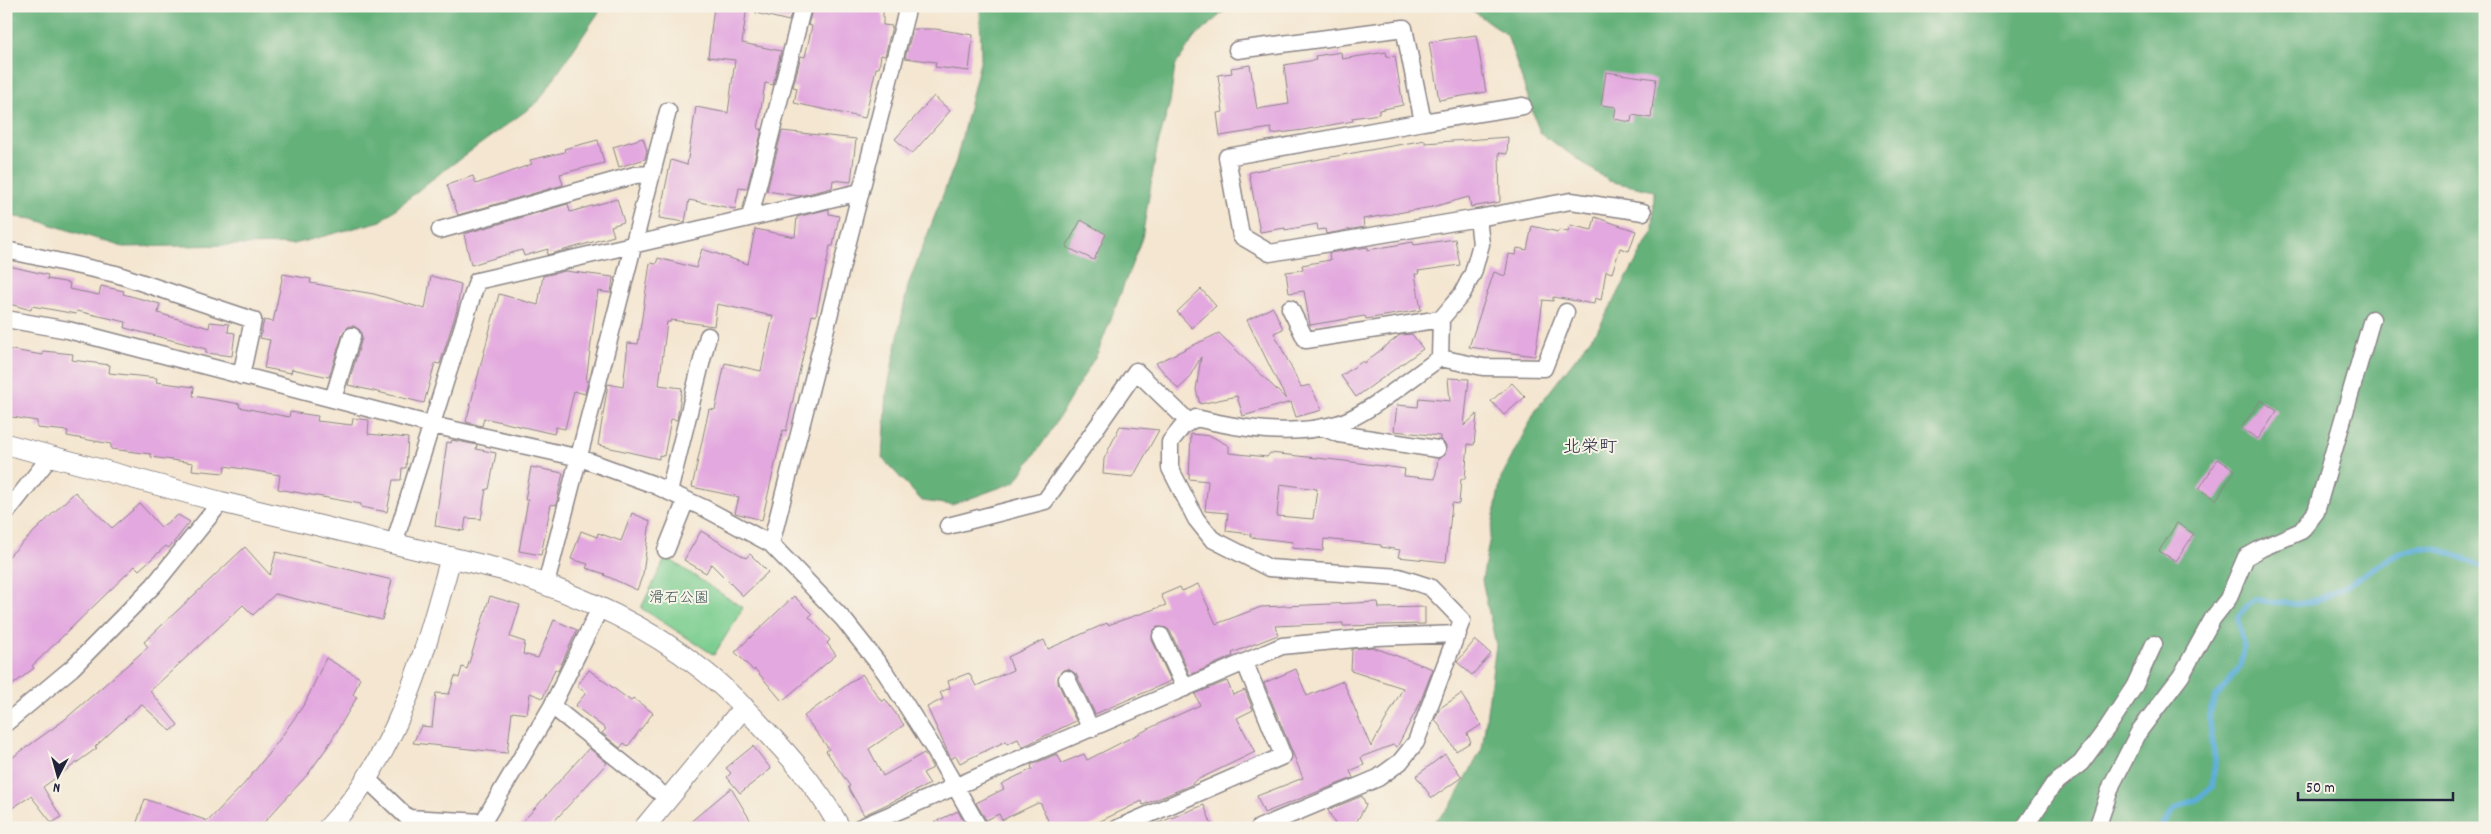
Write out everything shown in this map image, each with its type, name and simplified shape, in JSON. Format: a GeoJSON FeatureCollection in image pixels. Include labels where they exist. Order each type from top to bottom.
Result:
{"type":"FeatureCollection","features":[{"type":"Feature","properties":{"kind":"street"},"geometry":{"type":"LineString","coordinates":[[750,217],[803,6]]}},
{"type":"Feature","properties":{"kind":"street"},"geometry":{"type":"LineString","coordinates":[[771,544],[908,6]]}},
{"type":"Feature","properties":{"kind":"street"},"geometry":{"type":"LineString","coordinates":[[1237,50],[1404,28],[1423,122]]}},
{"type":"Feature","properties":{"kind":"street"},"geometry":{"type":"LineString","coordinates":[[1523,106],[1227,157],[1241,236],[1270,253],[1571,201],[1643,212]]}},
{"type":"Feature","properties":{"kind":"street"},"geometry":{"type":"LineString","coordinates":[[546,584],[668,111]]}},
{"type":"Feature","properties":{"kind":"street"},"geometry":{"type":"LineString","coordinates":[[440,230],[635,174],[652,174]]}},
{"type":"Feature","properties":{"kind":"street"},"geometry":{"type":"LineString","coordinates":[[394,544],[477,281],[860,192]]}},
{"type":"Feature","properties":{"kind":"street"},"geometry":{"type":"LineString","coordinates":[[1440,358],[1441,319],[1462,294],[1473,273],[1481,244],[1478,218]]}},
{"type":"Feature","properties":{"kind":"street"},"geometry":{"type":"LineString","coordinates":[[6,250],[116,274],[253,320],[241,376]]}},
{"type":"Feature","properties":{"kind":"street"},"geometry":{"type":"LineString","coordinates":[[1290,308],[1306,340],[1441,319]]}},
{"type":"Feature","properties":{"kind":"street"},"geometry":{"type":"LineString","coordinates":[[1260,828],[1378,778],[1400,762],[1416,742],[1462,620],[1430,587],[1399,577],[1269,568],[1212,539],[1196,519],[1170,468],[1170,442],[1183,426],[1196,418],[1238,428],[1300,430],[1338,424],[1371,406],[1440,358],[1483,367],[1544,368],[1566,312]]}},
{"type":"Feature","properties":{"kind":"street"},"geometry":{"type":"LineString","coordinates":[[6,318],[68,330],[432,425],[580,458],[669,492],[771,544],[844,620],[885,672],[956,786],[979,828]]}},
{"type":"Feature","properties":{"kind":"street"},"geometry":{"type":"LineString","coordinates":[[2097,828],[2112,784],[2140,730],[2181,676],[2213,618],[2228,599],[2246,557],[2301,531],[2316,512],[2372,319]]}},
{"type":"Feature","properties":{"kind":"street"},"geometry":{"type":"LineString","coordinates":[[333,399],[352,336]]}},
{"type":"Feature","properties":{"kind":"street"},"geometry":{"type":"LineString","coordinates":[[669,492],[708,336]]}},
{"type":"Feature","properties":{"kind":"street"},"geometry":{"type":"LineString","coordinates":[[948,526],[1045,501],[1136,371],[1189,422]]}},
{"type":"Feature","properties":{"kind":"street"},"geometry":{"type":"LineString","coordinates":[[1322,427],[1338,434],[1437,449]]}},
{"type":"Feature","properties":{"kind":"street"},"geometry":{"type":"LineString","coordinates":[[6,444],[221,502],[503,570],[546,584],[600,608],[656,637],[700,668],[744,707],[794,760],[832,813],[840,828]]}},
{"type":"Feature","properties":{"kind":"street"},"geometry":{"type":"LineString","coordinates":[[6,513],[50,457]]}},
{"type":"Feature","properties":{"kind":"street"},"geometry":{"type":"LineString","coordinates":[[666,550],[686,500]]}},
{"type":"Feature","properties":{"kind":"street"},"geometry":{"type":"LineString","coordinates":[[6,724],[72,668],[142,597],[221,502]]}},
{"type":"Feature","properties":{"kind":"street"},"geometry":{"type":"LineString","coordinates":[[328,828],[366,778],[403,713],[419,672],[451,557]]}},
{"type":"Feature","properties":{"kind":"street"},"geometry":{"type":"LineString","coordinates":[[366,778],[408,818],[482,822],[552,706],[600,608]]}},
{"type":"Feature","properties":{"kind":"street"},"geometry":{"type":"LineString","coordinates":[[859,828],[1282,646],[1376,637],[1458,634]]}},
{"type":"Feature","properties":{"kind":"street"},"geometry":{"type":"LineString","coordinates":[[1161,636],[1185,688]]}},
{"type":"Feature","properties":{"kind":"street"},"geometry":{"type":"LineString","coordinates":[[2024,828],[2053,785],[2081,763],[2107,728],[2134,687],[2154,644]]}},
{"type":"Feature","properties":{"kind":"street"},"geometry":{"type":"LineString","coordinates":[[1118,828],[1283,756],[1245,663]]}},
{"type":"Feature","properties":{"kind":"street"},"geometry":{"type":"LineString","coordinates":[[1067,679],[1091,729]]}},
{"type":"Feature","properties":{"kind":"street"},"geometry":{"type":"LineString","coordinates":[[552,706],[668,799]]}},
{"type":"Feature","properties":{"kind":"street"},"geometry":{"type":"LineString","coordinates":[[649,826],[668,799],[744,707]]}},
{"type":"Feature","properties":{"kind":"green space"},"geometry":{"type":"Polygon","coordinates":[[[6,6],[603,6],[538,102],[431,180],[381,221],[294,244],[123,247],[33,219],[6,216],[6,6]]]}},
{"type":"Feature","properties":{"kind":"green space"},"geometry":{"type":"Polygon","coordinates":[[[980,6],[1230,6],[1194,38],[1175,66],[1170,102],[1157,148],[1142,238],[1098,352],[1049,434],[1015,482],[952,505],[922,501],[883,459],[887,392],[908,285],[956,161],[981,58],[980,6]]]}},
{"type":"Feature","properties":{"kind":"green space"},"geometry":{"type":"Polygon","coordinates":[[[1466,6],[2485,6],[2485,828],[1427,828],[1450,807],[1482,749],[1496,645],[1482,580],[1501,478],[1537,408],[1598,329],[1653,231],[1654,191],[1609,181],[1540,133],[1507,35],[1466,6]]]}},
{"type":"Feature","properties":{"kind":"green space","name":"滑石公園"},"geometry":{"type":"Polygon","coordinates":[[[666,557],[743,608],[714,655],[641,608],[666,557]]]}},
{"type":"Feature","properties":{"kind":"building"},"geometry":{"type":"Polygon","coordinates":[[[714,6],[747,6],[742,43],[781,51],[773,85],[765,83],[758,129],[762,129],[747,189],[739,188],[735,209],[689,200],[685,222],[659,218],[671,160],[687,165],[696,107],[728,113],[735,60],[708,57],[714,6]]]}},
{"type":"Feature","properties":{"kind":"building"},"geometry":{"type":"Polygon","coordinates":[[[757,6],[793,6],[789,21],[756,13],[757,6]]]}},
{"type":"Feature","properties":{"kind":"building"},"geometry":{"type":"Polygon","coordinates":[[[813,6],[883,6],[883,25],[892,26],[885,56],[881,55],[879,68],[876,68],[865,118],[794,103],[797,88],[793,87],[801,56],[805,57],[812,26],[808,25],[813,6]]]}},
{"type":"Feature","properties":{"kind":"building"},"geometry":{"type":"Polygon","coordinates":[[[913,29],[936,29],[973,35],[969,71],[935,67],[936,62],[905,58],[913,29]]]}},
{"type":"Feature","properties":{"kind":"building"},"geometry":{"type":"Polygon","coordinates":[[[1476,35],[1486,92],[1439,100],[1429,42],[1476,35]]]}},
{"type":"Feature","properties":{"kind":"building"},"geometry":{"type":"Polygon","coordinates":[[[1341,52],[1342,59],[1386,52],[1387,57],[1395,56],[1403,105],[1379,110],[1379,114],[1352,118],[1353,121],[1303,130],[1272,134],[1271,128],[1220,136],[1217,113],[1223,112],[1218,75],[1232,73],[1231,68],[1250,65],[1257,109],[1289,104],[1284,65],[1316,60],[1315,56],[1341,52]]]}},
{"type":"Feature","properties":{"kind":"building"},"geometry":{"type":"Polygon","coordinates":[[[1606,72],[1656,79],[1651,118],[1632,115],[1631,122],[1614,119],[1616,107],[1601,105],[1606,72]]]}},
{"type":"Feature","properties":{"kind":"building"},"geometry":{"type":"Polygon","coordinates":[[[934,96],[950,111],[912,154],[895,139],[934,96]]]}},
{"type":"Feature","properties":{"kind":"building"},"geometry":{"type":"Polygon","coordinates":[[[782,131],[856,139],[851,182],[833,180],[832,188],[799,196],[767,191],[782,131]]]}},
{"type":"Feature","properties":{"kind":"building"},"geometry":{"type":"Polygon","coordinates":[[[1508,137],[1507,154],[1499,153],[1500,202],[1471,207],[1469,197],[1432,207],[1363,219],[1364,227],[1326,234],[1325,229],[1318,230],[1317,224],[1260,232],[1249,173],[1254,171],[1425,140],[1425,143],[1508,137]]]}},
{"type":"Feature","properties":{"kind":"building"},"geometry":{"type":"Polygon","coordinates":[[[643,138],[647,151],[645,159],[619,167],[613,147],[643,138]]]}},
{"type":"Feature","properties":{"kind":"building"},"geometry":{"type":"Polygon","coordinates":[[[598,140],[604,163],[560,174],[563,185],[458,215],[447,185],[473,176],[476,184],[532,164],[530,160],[565,152],[564,149],[598,140]]]}},
{"type":"Feature","properties":{"kind":"building"},"geometry":{"type":"Polygon","coordinates":[[[617,199],[624,222],[611,226],[614,236],[547,255],[548,249],[524,256],[522,250],[471,265],[464,234],[568,204],[570,212],[617,199]]]}},
{"type":"Feature","properties":{"kind":"building"},"geometry":{"type":"Polygon","coordinates":[[[829,209],[829,214],[839,216],[833,246],[830,246],[816,316],[812,315],[786,431],[783,430],[762,520],[735,513],[739,497],[692,487],[709,409],[715,410],[725,363],[761,371],[773,316],[717,304],[714,326],[671,320],[667,322],[659,385],[682,388],[677,420],[671,419],[664,456],[659,455],[659,459],[598,445],[608,384],[623,387],[628,343],[638,344],[650,263],[656,264],[658,258],[696,268],[702,249],[748,264],[755,229],[795,237],[797,217],[829,209]]]}},
{"type":"Feature","properties":{"kind":"building"},"geometry":{"type":"Polygon","coordinates":[[[1595,217],[1636,231],[1629,251],[1620,248],[1612,273],[1606,271],[1601,300],[1595,298],[1594,304],[1553,297],[1553,301],[1543,300],[1535,356],[1469,347],[1494,272],[1505,276],[1509,254],[1516,255],[1517,248],[1527,250],[1532,226],[1558,232],[1559,230],[1568,232],[1570,225],[1592,230],[1595,217]]]}},
{"type":"Feature","properties":{"kind":"building"},"geometry":{"type":"Polygon","coordinates":[[[1081,220],[1106,234],[1094,260],[1066,247],[1081,220]]]}},
{"type":"Feature","properties":{"kind":"building"},"geometry":{"type":"Polygon","coordinates":[[[1455,239],[1460,265],[1418,271],[1419,274],[1415,274],[1421,310],[1366,319],[1365,316],[1310,325],[1304,291],[1289,293],[1286,272],[1303,270],[1302,265],[1330,260],[1329,253],[1368,247],[1368,250],[1413,242],[1414,245],[1455,239]]]}},
{"type":"Feature","properties":{"kind":"building"},"geometry":{"type":"Polygon","coordinates":[[[9,266],[48,275],[47,279],[70,283],[69,289],[99,295],[101,286],[124,291],[123,294],[160,304],[158,313],[209,328],[210,322],[229,324],[228,332],[235,333],[232,356],[206,353],[206,349],[125,328],[126,322],[77,311],[76,314],[32,306],[31,310],[6,303],[9,266]]]}},
{"type":"Feature","properties":{"kind":"building"},"geometry":{"type":"Polygon","coordinates":[[[565,271],[613,277],[611,293],[598,291],[585,394],[574,391],[565,429],[556,427],[554,434],[484,418],[482,426],[466,422],[499,294],[538,305],[543,276],[565,271]]]}},
{"type":"Feature","properties":{"kind":"building"},"geometry":{"type":"Polygon","coordinates":[[[283,274],[311,279],[310,283],[374,294],[425,309],[431,276],[461,284],[457,310],[440,364],[435,363],[424,403],[348,385],[362,338],[360,330],[354,326],[349,326],[343,333],[329,377],[292,369],[291,373],[264,368],[270,340],[260,338],[264,320],[273,322],[283,274]]]}},
{"type":"Feature","properties":{"kind":"building"},"geometry":{"type":"Polygon","coordinates":[[[1201,289],[1216,306],[1192,328],[1177,312],[1201,289]]]}},
{"type":"Feature","properties":{"kind":"building"},"geometry":{"type":"Polygon","coordinates":[[[1273,307],[1283,329],[1274,333],[1301,387],[1310,385],[1322,410],[1296,417],[1291,402],[1243,416],[1237,396],[1200,404],[1196,390],[1201,357],[1187,381],[1178,389],[1156,363],[1219,333],[1286,399],[1247,320],[1273,307]]]}},
{"type":"Feature","properties":{"kind":"building"},"geometry":{"type":"Polygon","coordinates":[[[1412,334],[1423,349],[1356,397],[1341,376],[1363,361],[1364,363],[1400,335],[1412,334]]]}},
{"type":"Feature","properties":{"kind":"building"},"geometry":{"type":"Polygon","coordinates":[[[6,349],[43,355],[43,351],[73,354],[72,360],[110,365],[109,373],[157,378],[156,382],[194,387],[193,396],[240,404],[239,407],[289,417],[290,412],[318,416],[317,421],[352,425],[353,418],[369,420],[368,434],[408,438],[406,468],[402,468],[401,480],[393,480],[387,512],[361,507],[361,504],[278,489],[280,475],[225,466],[224,473],[192,470],[193,463],[151,457],[151,454],[111,449],[111,444],[67,436],[68,431],[37,428],[37,421],[6,416],[6,349]]]}},
{"type":"Feature","properties":{"kind":"building"},"geometry":{"type":"Polygon","coordinates":[[[1448,378],[1469,379],[1464,426],[1477,414],[1474,445],[1468,444],[1465,479],[1461,479],[1459,504],[1452,503],[1446,562],[1398,557],[1400,550],[1381,547],[1381,545],[1324,539],[1323,551],[1292,548],[1293,542],[1250,537],[1251,534],[1226,531],[1228,513],[1205,511],[1208,481],[1189,479],[1191,434],[1211,436],[1229,446],[1229,453],[1267,457],[1270,453],[1345,461],[1405,469],[1404,476],[1435,479],[1438,459],[1445,455],[1446,445],[1440,440],[1440,436],[1394,431],[1397,405],[1418,407],[1419,398],[1450,401],[1448,378]],[[1280,484],[1277,516],[1313,519],[1317,489],[1280,484]]]}},
{"type":"Feature","properties":{"kind":"building"},"geometry":{"type":"Polygon","coordinates":[[[1512,383],[1525,397],[1504,415],[1491,401],[1512,383]]]}},
{"type":"Feature","properties":{"kind":"building"},"geometry":{"type":"Polygon","coordinates":[[[2261,400],[2277,411],[2258,439],[2241,428],[2261,400]]]}},
{"type":"Feature","properties":{"kind":"building"},"geometry":{"type":"Polygon","coordinates":[[[1120,426],[1159,430],[1133,477],[1103,474],[1104,459],[1120,426]]]}},
{"type":"Feature","properties":{"kind":"building"},"geometry":{"type":"Polygon","coordinates":[[[452,440],[477,445],[476,449],[496,453],[489,489],[486,489],[481,519],[466,518],[464,531],[435,526],[447,442],[451,443],[452,440]]]}},
{"type":"Feature","properties":{"kind":"building"},"geometry":{"type":"Polygon","coordinates":[[[2218,459],[2235,470],[2216,500],[2199,489],[2218,459]]]}},
{"type":"Feature","properties":{"kind":"building"},"geometry":{"type":"Polygon","coordinates":[[[531,467],[563,473],[556,505],[551,504],[541,555],[519,551],[528,500],[525,500],[531,467]]]}},
{"type":"Feature","properties":{"kind":"building"},"geometry":{"type":"Polygon","coordinates":[[[75,492],[112,528],[140,504],[161,527],[178,515],[190,522],[169,548],[166,546],[139,570],[135,566],[32,666],[34,668],[6,690],[6,559],[75,492]]]}},
{"type":"Feature","properties":{"kind":"building"},"geometry":{"type":"Polygon","coordinates":[[[632,513],[650,521],[643,574],[637,590],[605,574],[586,568],[588,564],[571,559],[581,531],[597,537],[598,533],[621,541],[632,513]]]}},
{"type":"Feature","properties":{"kind":"building"},"geometry":{"type":"Polygon","coordinates":[[[2177,523],[2194,534],[2176,561],[2159,551],[2177,523]]]}},
{"type":"Feature","properties":{"kind":"building"},"geometry":{"type":"Polygon","coordinates":[[[701,531],[746,558],[750,554],[768,572],[743,596],[711,564],[706,573],[684,560],[701,531]]]}},
{"type":"Feature","properties":{"kind":"building"},"geometry":{"type":"Polygon","coordinates":[[[245,547],[270,575],[276,552],[392,580],[382,620],[275,594],[253,615],[243,605],[150,691],[178,725],[171,731],[141,704],[95,747],[97,748],[43,787],[61,817],[52,823],[31,796],[6,812],[6,762],[63,721],[148,647],[144,642],[245,547]]]}},
{"type":"Feature","properties":{"kind":"building"},"geometry":{"type":"Polygon","coordinates":[[[1198,584],[1216,624],[1261,607],[1378,602],[1379,608],[1425,607],[1425,624],[1343,626],[1343,623],[1275,626],[1278,635],[1232,653],[1233,656],[1190,675],[1170,631],[1166,628],[1157,627],[1153,631],[1152,640],[1171,681],[1095,714],[1076,674],[1068,669],[1063,670],[1059,674],[1058,683],[1076,721],[1022,747],[1018,739],[1007,744],[1006,741],[960,763],[956,756],[951,759],[927,707],[943,699],[940,692],[950,688],[948,681],[969,673],[976,686],[1013,670],[1008,657],[1044,640],[1048,649],[1107,623],[1108,625],[1166,605],[1161,595],[1180,587],[1182,591],[1198,584]]]}},
{"type":"Feature","properties":{"kind":"building"},"geometry":{"type":"Polygon","coordinates":[[[490,596],[520,605],[510,637],[525,642],[523,654],[538,658],[554,620],[577,630],[558,671],[555,669],[543,698],[530,693],[527,714],[512,712],[507,753],[413,743],[421,726],[432,727],[436,693],[449,694],[455,676],[459,678],[462,667],[467,669],[490,596]]]}},
{"type":"Feature","properties":{"kind":"building"},"geometry":{"type":"Polygon","coordinates":[[[794,596],[812,614],[809,617],[830,640],[827,643],[836,655],[782,701],[755,669],[754,671],[735,652],[794,596]]]}},
{"type":"Feature","properties":{"kind":"building"},"geometry":{"type":"Polygon","coordinates":[[[1475,640],[1491,654],[1472,675],[1457,662],[1475,640]]]}},
{"type":"Feature","properties":{"kind":"building"},"geometry":{"type":"Polygon","coordinates":[[[1372,647],[1433,669],[1419,705],[1397,747],[1393,745],[1361,757],[1364,765],[1350,771],[1353,778],[1264,813],[1257,796],[1303,778],[1264,683],[1296,669],[1307,696],[1343,681],[1371,747],[1403,688],[1351,671],[1352,649],[1372,647]]]}},
{"type":"Feature","properties":{"kind":"building"},"geometry":{"type":"Polygon","coordinates":[[[326,658],[360,678],[353,695],[357,697],[328,746],[308,774],[259,828],[135,828],[145,799],[208,821],[244,784],[277,743],[305,703],[326,658]]]}},
{"type":"Feature","properties":{"kind":"building"},"geometry":{"type":"Polygon","coordinates":[[[589,670],[631,701],[633,698],[653,713],[628,746],[624,743],[620,748],[602,733],[606,729],[575,706],[586,693],[577,686],[589,670]]]}},
{"type":"Feature","properties":{"kind":"building"},"geometry":{"type":"Polygon","coordinates":[[[862,674],[882,702],[885,699],[904,725],[869,749],[883,776],[924,753],[933,768],[923,773],[930,784],[864,815],[848,787],[850,786],[826,751],[829,749],[804,716],[862,674]]]}},
{"type":"Feature","properties":{"kind":"building"},"geometry":{"type":"Polygon","coordinates":[[[1227,681],[1233,695],[1245,690],[1253,710],[1237,718],[1255,752],[1195,781],[1191,785],[1143,805],[1142,801],[1086,828],[1051,828],[1041,804],[1038,803],[1002,820],[999,814],[986,820],[976,803],[1004,789],[1001,784],[1032,769],[1031,765],[1057,754],[1062,763],[1084,754],[1087,760],[1200,705],[1195,694],[1227,681]]]}},
{"type":"Feature","properties":{"kind":"building"},"geometry":{"type":"Polygon","coordinates":[[[1461,694],[1481,725],[1467,734],[1471,742],[1456,751],[1435,719],[1440,708],[1461,694]]]}},
{"type":"Feature","properties":{"kind":"building"},"geometry":{"type":"Polygon","coordinates":[[[753,746],[771,769],[740,793],[727,777],[731,773],[726,768],[753,746]]]}},
{"type":"Feature","properties":{"kind":"building"},"geometry":{"type":"Polygon","coordinates":[[[589,748],[607,763],[548,828],[517,828],[589,748]]]}},
{"type":"Feature","properties":{"kind":"building"},"geometry":{"type":"Polygon","coordinates":[[[1445,754],[1462,777],[1432,798],[1416,776],[1445,754]]]}},
{"type":"Feature","properties":{"kind":"building"},"geometry":{"type":"Polygon","coordinates":[[[731,788],[755,828],[683,828],[731,788]]]}},
{"type":"Feature","properties":{"kind":"building"},"geometry":{"type":"Polygon","coordinates":[[[1362,796],[1366,805],[1353,828],[1337,828],[1328,810],[1362,796]]]}},
{"type":"Feature","properties":{"kind":"building"},"geometry":{"type":"Polygon","coordinates":[[[1204,805],[1213,828],[1148,828],[1148,827],[1204,805]]]}},
{"type":"Feature","properties":{"kind":"building"},"geometry":{"type":"Polygon","coordinates":[[[958,811],[967,828],[922,828],[958,811]]]}},
{"type":"Feature","properties":{"kind":"waterway"},"geometry":{"type":"LineString","coordinates":[[2160,828],[2174,810],[2199,798],[2212,787],[2215,761],[2209,716],[2215,698],[2241,665],[2244,649],[2238,618],[2244,609],[2255,600],[2293,604],[2320,599],[2393,557],[2419,548],[2444,551],[2485,568]]}},
{"type":"Feature","properties":{"kind":"district","name":"北栄町"},"geometry":{"type":"Point","coordinates":[1590,448]}}]}
